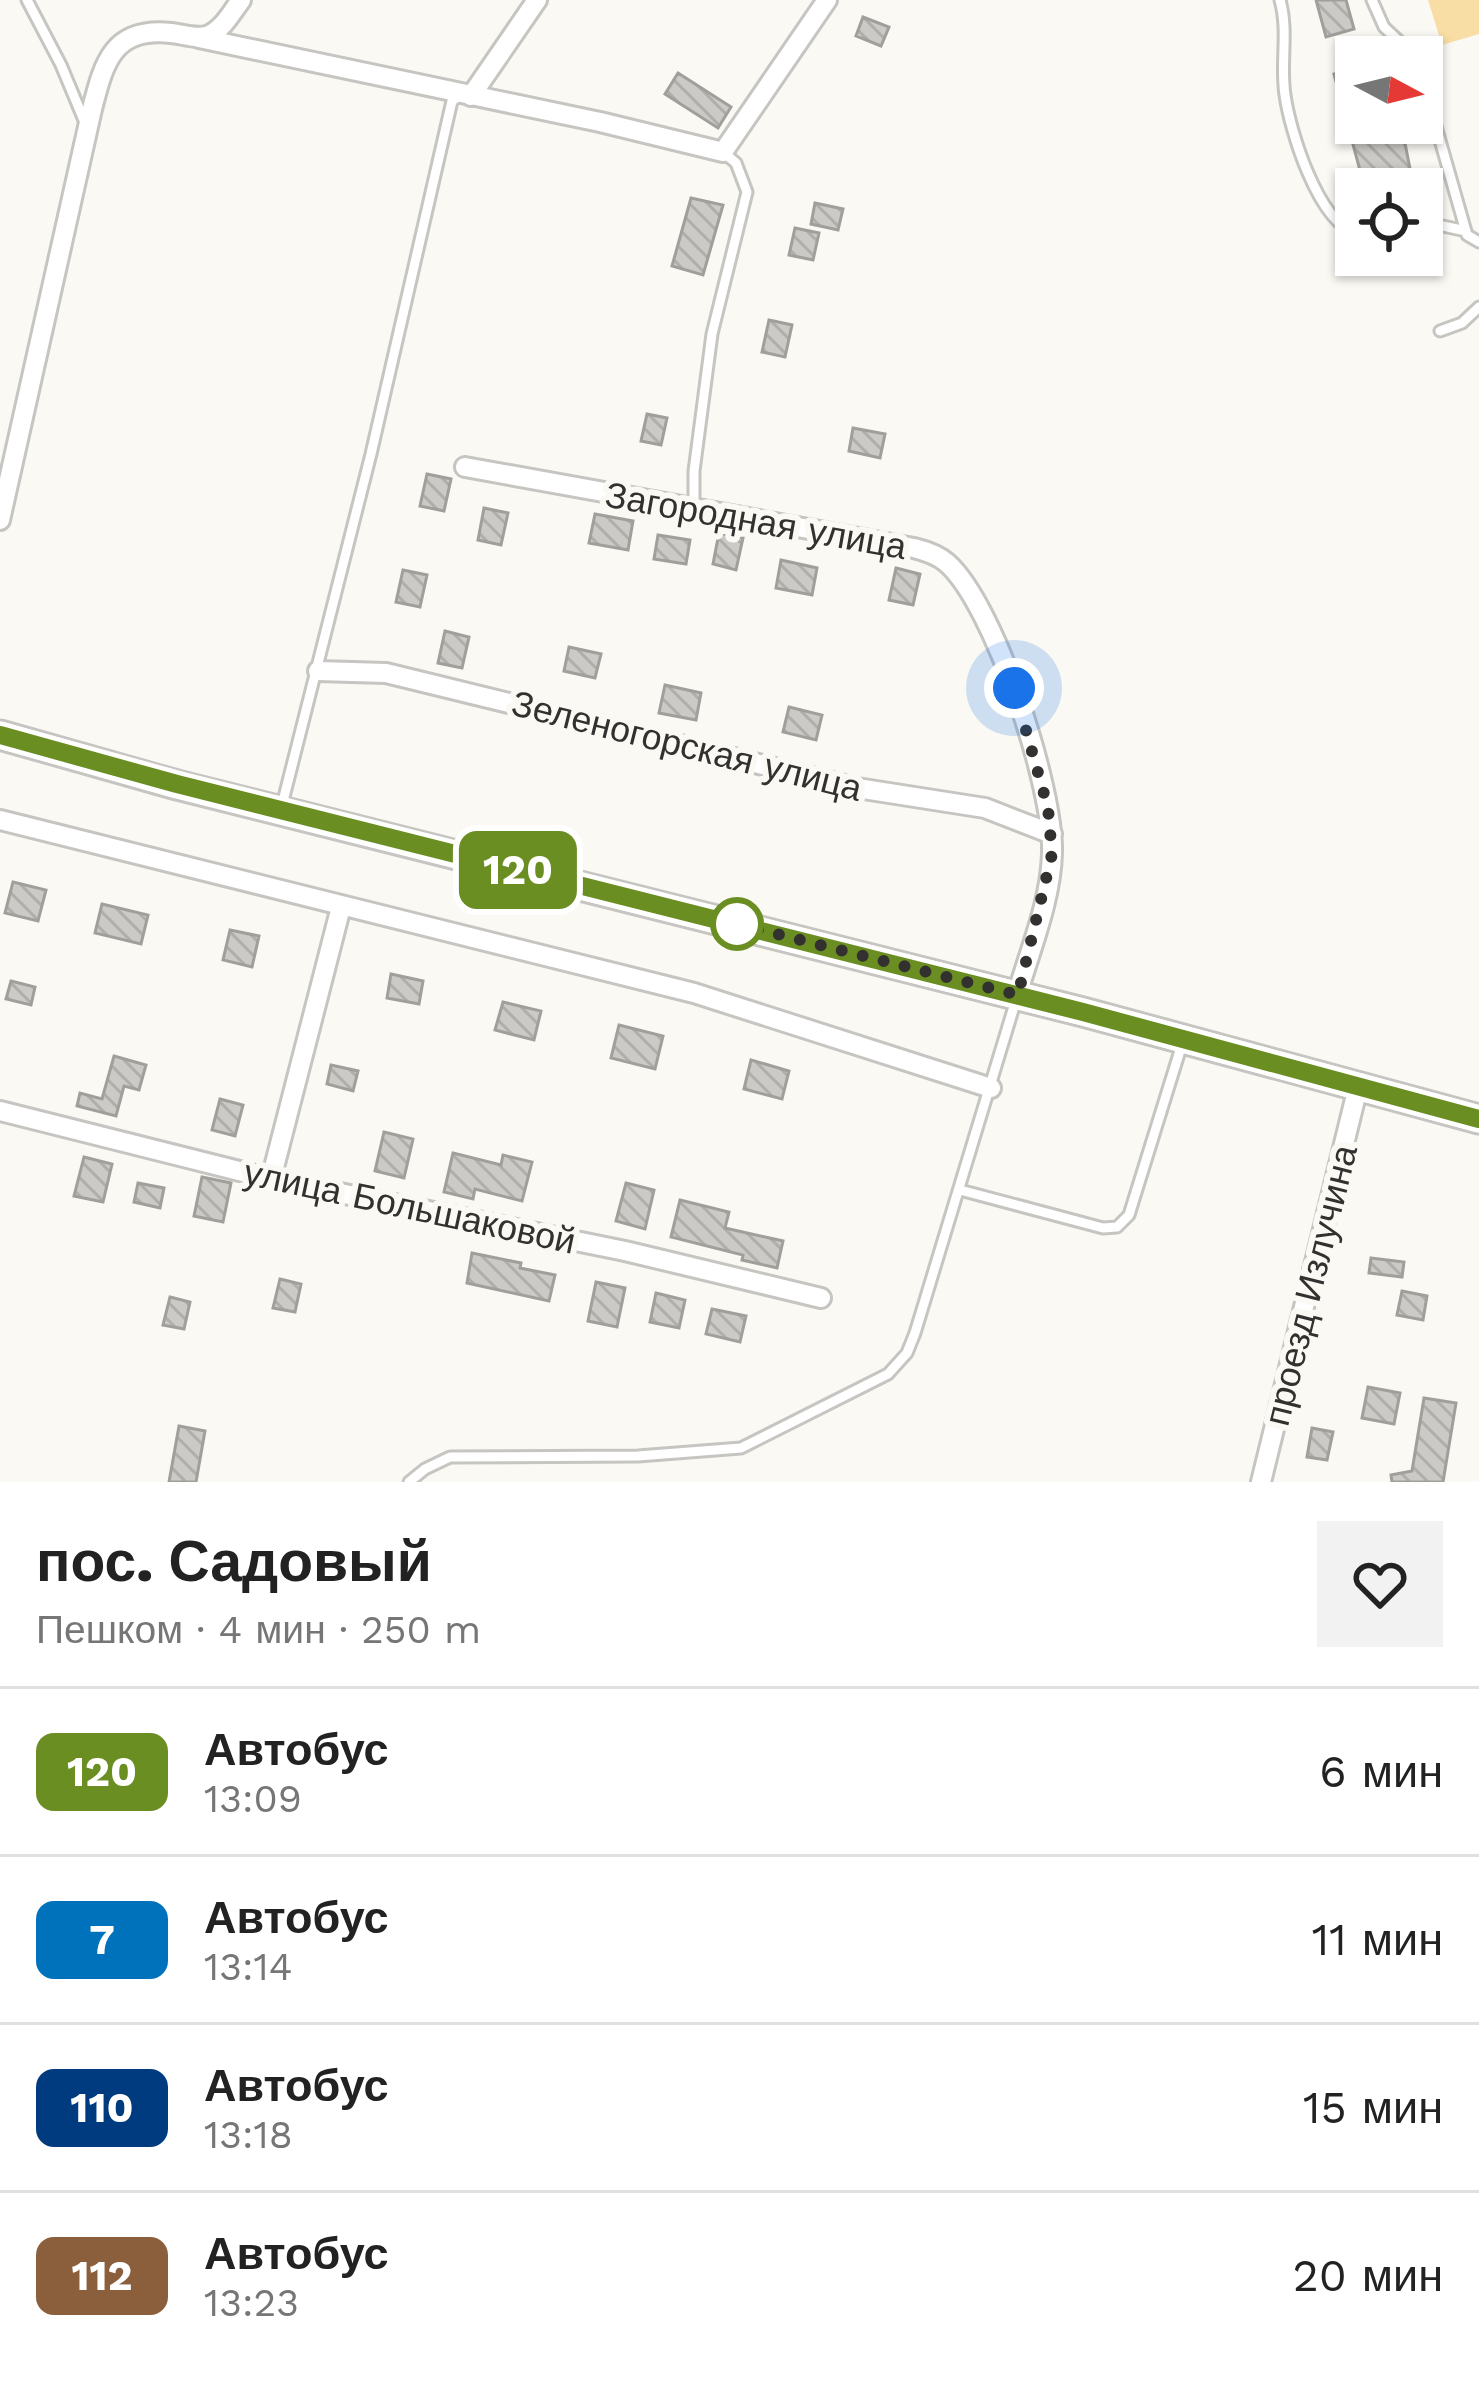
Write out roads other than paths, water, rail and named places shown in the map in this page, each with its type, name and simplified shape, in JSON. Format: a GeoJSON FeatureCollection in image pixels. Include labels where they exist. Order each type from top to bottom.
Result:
{"type":"FeatureCollection","features":[{"type":"Feature","properties":{"kind":"main road"},"geometry":{"type":"LineString","coordinates":[[0,735],[1018,995],[1479,1119]]}},
{"type":"Feature","properties":{"kind":"street"},"geometry":{"type":"LineString","coordinates":[[199,38],[216,31],[241,0]]}},
{"type":"Feature","properties":{"kind":"street"},"geometry":{"type":"LineString","coordinates":[[468,96],[537,0]]}},
{"type":"Feature","properties":{"kind":"street"},"geometry":{"type":"LineString","coordinates":[[0,520],[101,73],[126,40],[150,32],[199,38],[723,152],[827,0]]}},
{"type":"Feature","properties":{"kind":"street","name":"Загородная улица"},"geometry":{"type":"LineString","coordinates":[[465,466],[914,548],[944,560],[969,592],[997,646],[1039,772],[1052,834],[1051,870],[1018,995]]}},
{"type":"Feature","properties":{"kind":"street","name":"Зеленогорская улица"},"geometry":{"type":"LineString","coordinates":[[318,671],[386,673],[857,788],[985,808],[1052,834]]}},
{"type":"Feature","properties":{"kind":"street"},"geometry":{"type":"LineString","coordinates":[[0,820],[694,993],[991,1088]]}},
{"type":"Feature","properties":{"kind":"street"},"geometry":{"type":"LineString","coordinates":[[271,1179],[341,907]]}},
{"type":"Feature","properties":{"kind":"street","name":"проезд Излучина"},"geometry":{"type":"LineString","coordinates":[[1261,1482],[1358,1088]]}},
{"type":"Feature","properties":{"kind":"street","name":"улица Большаковой"},"geometry":{"type":"LineString","coordinates":[[0,1112],[271,1179],[626,1251],[821,1298]]}},
{"type":"Feature","properties":{"kind":"lane"},"geometry":{"type":"LineString","coordinates":[[27,0],[88,129]]}},
{"type":"Feature","properties":{"kind":"lane"},"geometry":{"type":"LineString","coordinates":[[1280,0],[1286,19],[1285,96],[1310,181],[1335,217]]}},
{"type":"Feature","properties":{"kind":"lane"},"geometry":{"type":"LineString","coordinates":[[1372,0],[1384,27],[1394,36]]}},
{"type":"Feature","properties":{"kind":"lane"},"geometry":{"type":"LineString","coordinates":[[280,810],[318,671],[452,101],[468,96]]}},
{"type":"Feature","properties":{"kind":"lane"},"geometry":{"type":"LineString","coordinates":[[1441,144],[1466,231]]}},
{"type":"Feature","properties":{"kind":"lane"},"geometry":{"type":"LineString","coordinates":[[694,508],[694,471],[712,334],[747,192],[736,164],[723,152]]}},
{"type":"Feature","properties":{"kind":"lane"},"geometry":{"type":"LineString","coordinates":[[1443,226],[1466,231],[1479,242]]}},
{"type":"Feature","properties":{"kind":"lane"},"geometry":{"type":"LineString","coordinates":[[1440,331],[1462,323],[1479,307]]}},
{"type":"Feature","properties":{"kind":"lane"},"geometry":{"type":"LineString","coordinates":[[410,1482],[424,1468],[450,1457],[638,1456],[741,1448],[892,1370],[909,1348],[1018,995]]}},
{"type":"Feature","properties":{"kind":"lane"},"geometry":{"type":"LineString","coordinates":[[960,1190],[1103,1228],[1117,1227],[1129,1215],[1183,1041]]}}]}
